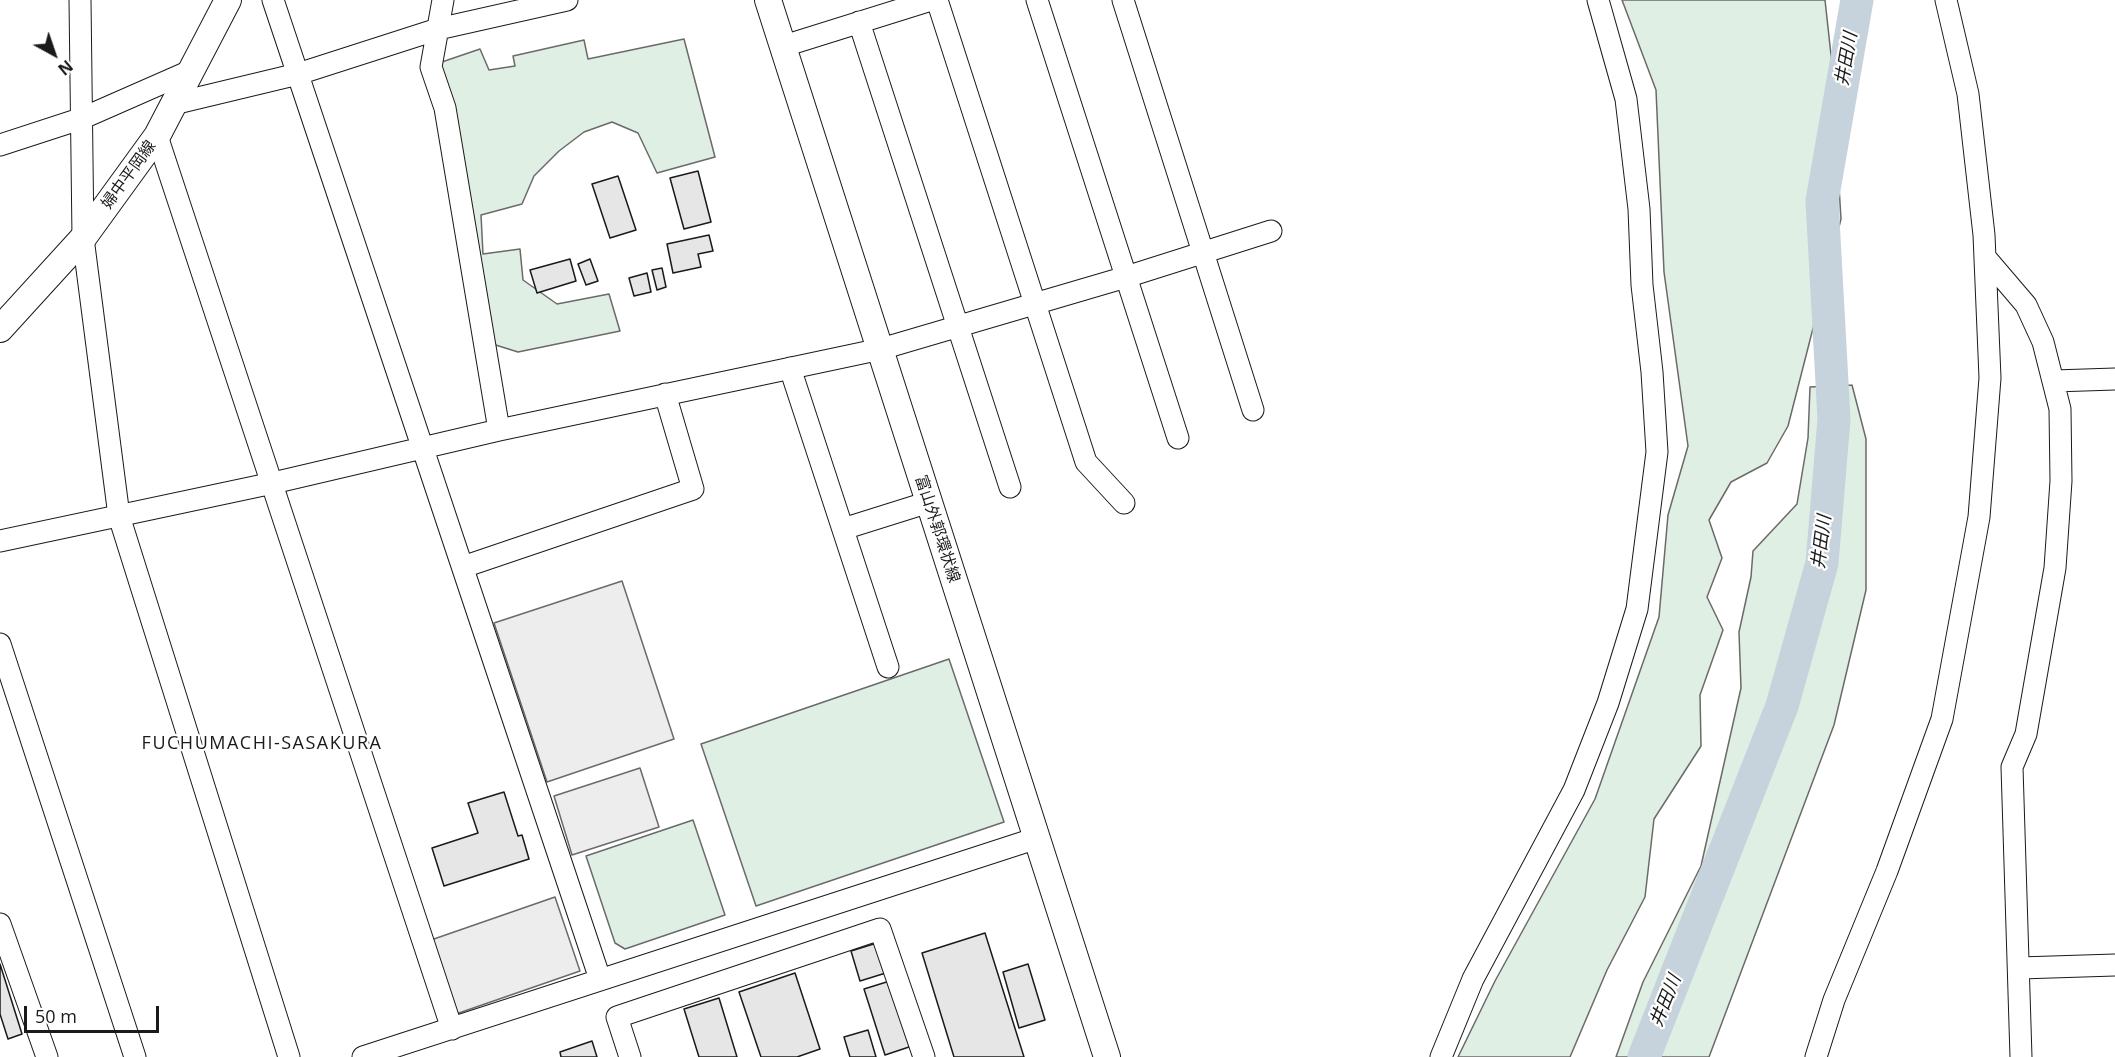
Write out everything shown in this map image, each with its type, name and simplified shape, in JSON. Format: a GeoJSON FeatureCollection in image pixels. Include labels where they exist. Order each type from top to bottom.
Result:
{"type":"FeatureCollection","features":[{"type":"Feature","properties":{"kind":"main road","name":"婦中平岡線"},"geometry":{"type":"LineString","coordinates":[[0,329],[83,238],[157,136],[228,0]]}},
{"type":"Feature","properties":{"kind":"main road","name":"富山外郭環状線"},"geometry":{"type":"LineString","coordinates":[[768,0],[1107,1057]]}},
{"type":"Feature","properties":{"kind":"street"},"geometry":{"type":"LineString","coordinates":[[80,0],[83,238],[119,516],[289,1057]]}},
{"type":"Feature","properties":{"kind":"street"},"geometry":{"type":"LineString","coordinates":[[273,0],[600,979]]}},
{"type":"Feature","properties":{"kind":"street"},"geometry":{"type":"LineString","coordinates":[[443,0],[431,68],[445,108],[500,430]]}},
{"type":"Feature","properties":{"kind":"street"},"geometry":{"type":"LineString","coordinates":[[173,104],[298,74],[438,29],[567,0]]}},
{"type":"Feature","properties":{"kind":"street"},"geometry":{"type":"LineString","coordinates":[[784,46],[931,0]]}},
{"type":"Feature","properties":{"kind":"street"},"geometry":{"type":"LineString","coordinates":[[937,0],[1086,462],[1124,503]]}},
{"type":"Feature","properties":{"kind":"street"},"geometry":{"type":"LineString","coordinates":[[1037,0],[1178,438]]}},
{"type":"Feature","properties":{"kind":"street"},"geometry":{"type":"LineString","coordinates":[[1123,0],[1253,410]]}},
{"type":"Feature","properties":{"kind":"street"},"geometry":{"type":"LineString","coordinates":[[1441,1057],[1473,979],[1574,790],[1608,702],[1637,609],[1657,452],[1652,372],[1642,285],[1639,209],[1626,99],[1598,0]]}},
{"type":"Feature","properties":{"kind":"street"},"geometry":{"type":"LineString","coordinates":[[1816,1057],[1834,1000],[1887,871],[1942,719],[1979,517],[1990,378],[1985,257],[1968,94],[1946,0]]}},
{"type":"Feature","properties":{"kind":"street"},"geometry":{"type":"LineString","coordinates":[[859,22],[1010,487]]}},
{"type":"Feature","properties":{"kind":"street"},"geometry":{"type":"LineString","coordinates":[[0,145],[83,118],[190,71]]}},
{"type":"Feature","properties":{"kind":"street"},"geometry":{"type":"LineString","coordinates":[[157,136],[452,1029]]}},
{"type":"Feature","properties":{"kind":"street"},"geometry":{"type":"LineString","coordinates":[[0,541],[273,483],[423,447],[665,394],[881,349],[1126,277],[1271,231]]}},
{"type":"Feature","properties":{"kind":"street"},"geometry":{"type":"LineString","coordinates":[[1985,257],[2026,305],[2043,342],[2060,409],[2061,481],[2055,568],[2026,734],[2012,767],[2021,1057]]}},
{"type":"Feature","properties":{"kind":"street"},"geometry":{"type":"LineString","coordinates":[[790,368],[888,667]]}},
{"type":"Feature","properties":{"kind":"street"},"geometry":{"type":"LineString","coordinates":[[2054,381],[2115,379]]}},
{"type":"Feature","properties":{"kind":"street"},"geometry":{"type":"LineString","coordinates":[[463,567],[693,489],[665,394]]}},
{"type":"Feature","properties":{"kind":"street"},"geometry":{"type":"LineString","coordinates":[[843,528],[929,502]]}},
{"type":"Feature","properties":{"kind":"street"},"geometry":{"type":"LineString","coordinates":[[0,644],[135,1057]]}},
{"type":"Feature","properties":{"kind":"street"},"geometry":{"type":"LineString","coordinates":[[363,1057],[1037,838]]}},
{"type":"Feature","properties":{"kind":"street"},"geometry":{"type":"LineString","coordinates":[[0,924],[42,1056]]}},
{"type":"Feature","properties":{"kind":"street"},"geometry":{"type":"LineString","coordinates":[[630,1057],[617,1017],[880,929],[924,1057]]}},
{"type":"Feature","properties":{"kind":"street"},"geometry":{"type":"LineString","coordinates":[[2020,968],[2115,965]]}},
{"type":"Feature","properties":{"kind":"green space"},"geometry":{"type":"Polygon","coordinates":[[[1622,0],[1825,0],[1831,55],[1841,219],[1788,426],[1767,463],[1731,482],[1709,520],[1722,558],[1707,597],[1723,630],[1700,695],[1701,746],[1654,819],[1645,897],[1607,970],[1570,1057],[1458,1057],[1495,981],[1595,799],[1659,617],[1668,515],[1688,446],[1664,272],[1656,90],[1622,0]]]}},
{"type":"Feature","properties":{"kind":"green space"},"geometry":{"type":"Polygon","coordinates":[[[684,39],[715,157],[657,173],[638,133],[612,122],[584,132],[559,151],[534,176],[522,204],[481,215],[483,254],[520,249],[523,280],[557,304],[609,294],[620,331],[518,352],[486,342],[436,64],[480,49],[489,70],[515,66],[513,56],[584,40],[588,59],[684,39]]]}},
{"type":"Feature","properties":{"kind":"green space"},"geometry":{"type":"Polygon","coordinates":[[[1852,385],[1866,439],[1866,590],[1834,725],[1709,1057],[1616,1057],[1643,982],[1701,866],[1741,688],[1739,632],[1751,577],[1753,551],[1797,504],[1808,438],[1810,387],[1852,385]]]}},
{"type":"Feature","properties":{"kind":"green space"},"geometry":{"type":"Polygon","coordinates":[[[949,659],[1004,822],[756,906],[701,744],[949,659]]]}},
{"type":"Feature","properties":{"kind":"green space"},"geometry":{"type":"Polygon","coordinates":[[[693,820],[725,915],[625,949],[615,943],[586,856],[693,820]]]}},
{"type":"Feature","properties":{"kind":"shaded area"},"geometry":{"type":"Polygon","coordinates":[[[622,581],[674,739],[547,782],[494,623],[622,581]]]}},
{"type":"Feature","properties":{"kind":"shaded area"},"geometry":{"type":"Polygon","coordinates":[[[640,768],[659,827],[572,855],[554,796],[640,768]]]}},
{"type":"Feature","properties":{"kind":"shaded area"},"geometry":{"type":"Polygon","coordinates":[[[555,897],[580,971],[456,1014],[431,940],[555,897]]]}},
{"type":"Feature","properties":{"kind":"building"},"geometry":{"type":"Polygon","coordinates":[[[698,171],[711,222],[684,229],[670,178],[698,171]]]}},
{"type":"Feature","properties":{"kind":"building"},"geometry":{"type":"Polygon","coordinates":[[[618,176],[636,230],[610,238],[592,184],[618,176]]]}},
{"type":"Feature","properties":{"kind":"building"},"geometry":{"type":"Polygon","coordinates":[[[709,235],[713,251],[698,254],[701,267],[673,273],[667,244],[709,235]]]}},
{"type":"Feature","properties":{"kind":"building"},"geometry":{"type":"Polygon","coordinates":[[[570,259],[576,281],[537,293],[530,270],[570,259]]]}},
{"type":"Feature","properties":{"kind":"building"},"geometry":{"type":"Polygon","coordinates":[[[590,259],[598,281],[586,285],[578,264],[590,259]]]}},
{"type":"Feature","properties":{"kind":"building"},"geometry":{"type":"Polygon","coordinates":[[[662,268],[666,287],[657,290],[652,270],[662,268]]]}},
{"type":"Feature","properties":{"kind":"building"},"geometry":{"type":"Polygon","coordinates":[[[647,273],[651,292],[634,296],[629,278],[647,273]]]}},
{"type":"Feature","properties":{"kind":"building"},"geometry":{"type":"Polygon","coordinates":[[[504,792],[518,836],[522,835],[529,859],[444,886],[432,848],[478,833],[468,803],[504,792]]]}},
{"type":"Feature","properties":{"kind":"building"},"geometry":{"type":"Polygon","coordinates":[[[985,933],[1024,1057],[954,1057],[922,953],[985,933]]]}},
{"type":"Feature","properties":{"kind":"building"},"geometry":{"type":"Polygon","coordinates":[[[880,942],[889,972],[860,981],[851,951],[880,942]]]}},
{"type":"Feature","properties":{"kind":"building"},"geometry":{"type":"Polygon","coordinates":[[[0,964],[22,1034],[8,1039],[0,1014],[0,964]]]}},
{"type":"Feature","properties":{"kind":"building"},"geometry":{"type":"Polygon","coordinates":[[[1028,964],[1045,1020],[1019,1028],[1003,972],[1028,964]]]}},
{"type":"Feature","properties":{"kind":"building"},"geometry":{"type":"Polygon","coordinates":[[[795,973],[820,1049],[797,1057],[761,1057],[739,992],[795,973]]]}},
{"type":"Feature","properties":{"kind":"building"},"geometry":{"type":"Polygon","coordinates":[[[893,980],[915,1045],[885,1055],[864,989],[893,980]]]}},
{"type":"Feature","properties":{"kind":"building"},"geometry":{"type":"Polygon","coordinates":[[[719,998],[737,1057],[699,1057],[684,1009],[719,998]]]}},
{"type":"Feature","properties":{"kind":"building"},"geometry":{"type":"Polygon","coordinates":[[[868,1030],[876,1057],[850,1057],[844,1037],[868,1030]]]}},
{"type":"Feature","properties":{"kind":"building"},"geometry":{"type":"Polygon","coordinates":[[[592,1041],[597,1057],[561,1057],[560,1052],[592,1041]]]}},
{"type":"Feature","properties":{"kind":"waterway","name":"井田川"},"geometry":{"type":"LineString","coordinates":[[1644,1057],[1782,706],[1822,563],[1834,419],[1822,201],[1857,0]]}},
{"type":"Feature","properties":{"kind":"district","name":"FUCHUMACHI-SASAKURA"},"geometry":{"type":"Point","coordinates":[262,744]}}]}
